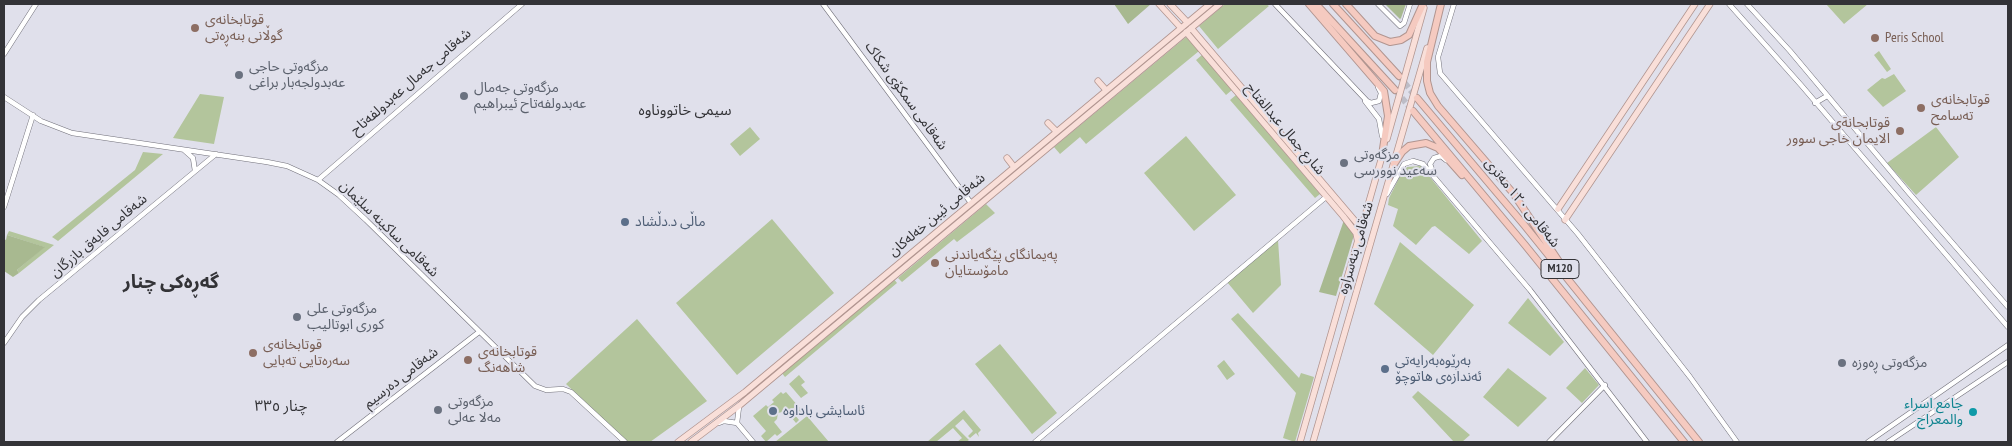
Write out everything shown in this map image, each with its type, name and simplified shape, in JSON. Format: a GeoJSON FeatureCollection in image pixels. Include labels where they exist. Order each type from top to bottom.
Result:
{"type":"FeatureCollection","features":[{"type":"Feature","properties":{"kind":"highway"},"geometry":{"type":"LineString","coordinates":[[1309,4],[1381,86],[1386,98],[1388,116],[1382,155]]}},
{"type":"Feature","properties":{"kind":"highway"},"geometry":{"type":"LineString","coordinates":[[1316,4],[1395,90]]}},
{"type":"Feature","properties":{"kind":"highway"},"geometry":{"type":"LineString","coordinates":[[1333,4],[1399,76]]}},
{"type":"Feature","properties":{"kind":"highway"},"geometry":{"type":"LineString","coordinates":[[1346,4],[1375,36],[1390,42],[1401,40],[1410,35],[1424,4]]}},
{"type":"Feature","properties":{"kind":"highway"},"geometry":{"type":"LineString","coordinates":[[1441,4],[1426,62],[1430,93],[1438,106],[1513,193],[1585,300]]}},
{"type":"Feature","properties":{"kind":"highway","name":"شەقامی ١٢٠ مەتری"},"geometry":{"type":"LineString","coordinates":[[1417,98],[1585,300],[1699,442]]}},
{"type":"Feature","properties":{"kind":"highway","name":"شەقامی ١٢٠ مەتری"},"geometry":{"type":"LineString","coordinates":[[1413,111],[1588,322],[1684,442]]}},
{"type":"Feature","properties":{"kind":"highway"},"geometry":{"type":"LineString","coordinates":[[1394,164],[1402,152],[1409,146],[1426,143],[1438,148],[1588,322]]}},
{"type":"Feature","properties":{"kind":"main road"},"geometry":{"type":"LineString","coordinates":[[1159,4],[1181,28]]}},
{"type":"Feature","properties":{"kind":"main road"},"geometry":{"type":"LineString","coordinates":[[1170,4],[1189,25]]}},
{"type":"Feature","properties":{"kind":"main road","name":"شەقامی ئیبن خەلەکان"},"geometry":{"type":"LineString","coordinates":[[691,442],[740,405],[747,394],[924,242],[933,238],[1080,121],[1186,32],[1189,25],[1210,4]]}},
{"type":"Feature","properties":{"kind":"main road","name":"شەقامی ئیبن خەلەکان"},"geometry":{"type":"LineString","coordinates":[[678,442],[747,394],[929,247],[933,238],[971,203],[1056,131],[1181,28],[1189,25],[1220,4]]}},
{"type":"Feature","properties":{"kind":"main road","name":"شەقامی بنەسراوە"},"geometry":{"type":"LineString","coordinates":[[1300,442],[1358,246],[1424,4]]}},
{"type":"Feature","properties":{"kind":"main road","name":"شەقامی بنەسراوە"},"geometry":{"type":"LineString","coordinates":[[1313,442],[1441,4]]}},
{"type":"Feature","properties":{"kind":"main road"},"geometry":{"type":"LineString","coordinates":[[1558,209],[1695,4]]}},
{"type":"Feature","properties":{"kind":"main road"},"geometry":{"type":"LineString","coordinates":[[1565,220],[1710,4]]}},
{"type":"Feature","properties":{"kind":"main road","name":"شارع جمال عبدالفتاح"},"geometry":{"type":"LineString","coordinates":[[1189,25],[1353,230],[1358,246]]}},
{"type":"Feature","properties":{"kind":"main road","name":"شارع جمال عبدالفتاح"},"geometry":{"type":"LineString","coordinates":[[1186,32],[1358,224]]}},
{"type":"Feature","properties":{"kind":"main road"},"geometry":{"type":"LineString","coordinates":[[1098,81],[1106,90]]}},
{"type":"Feature","properties":{"kind":"main road"},"geometry":{"type":"LineString","coordinates":[[1076,115],[1080,121]]}},
{"type":"Feature","properties":{"kind":"main road"},"geometry":{"type":"LineString","coordinates":[[1048,123],[1056,131]]}},
{"type":"Feature","properties":{"kind":"main road"},"geometry":{"type":"LineString","coordinates":[[1007,158],[1014,167]]}},
{"type":"Feature","properties":{"kind":"main road"},"geometry":{"type":"LineString","coordinates":[[1566,196],[1565,200],[1568,206],[1577,203]]}},
{"type":"Feature","properties":{"kind":"main road"},"geometry":{"type":"LineString","coordinates":[[1353,230],[1358,224],[1362,223],[1366,214]]}},
{"type":"Feature","properties":{"kind":"main road"},"geometry":{"type":"LineString","coordinates":[[924,242],[929,247]]}},
{"type":"Feature","properties":{"kind":"main road"},"geometry":{"type":"LineString","coordinates":[[1346,285],[1354,266],[1360,265],[1362,272]]}},
{"type":"Feature","properties":{"kind":"main road"},"geometry":{"type":"LineString","coordinates":[[695,430],[699,436]]}},
{"type":"Feature","properties":{"kind":"street"},"geometry":{"type":"LineString","coordinates":[[4,54],[36,4]]}},
{"type":"Feature","properties":{"kind":"street","name":"شەقامی جەمال عەبدولفەتاح"},"geometry":{"type":"LineString","coordinates":[[318,180],[522,4]]}},
{"type":"Feature","properties":{"kind":"street","name":"شەقامی سمکۆی شکاک"},"geometry":{"type":"LineString","coordinates":[[823,4],[971,203]]}},
{"type":"Feature","properties":{"kind":"street"},"geometry":{"type":"LineString","coordinates":[[1275,4],[1369,103],[1376,102],[1381,97],[1379,90],[1358,60]]}},
{"type":"Feature","properties":{"kind":"street"},"geometry":{"type":"LineString","coordinates":[[1378,4],[1400,26],[1404,23],[1410,4]]}},
{"type":"Feature","properties":{"kind":"street"},"geometry":{"type":"LineString","coordinates":[[1454,4],[1438,57],[1440,72],[1558,209],[1690,376],[1737,442]]}},
{"type":"Feature","properties":{"kind":"street"},"geometry":{"type":"LineString","coordinates":[[1729,4],[2008,327]]}},
{"type":"Feature","properties":{"kind":"street"},"geometry":{"type":"LineString","coordinates":[[1747,4],[2008,307]]}},
{"type":"Feature","properties":{"kind":"street"},"geometry":{"type":"LineString","coordinates":[[1353,87],[1376,114],[1382,126],[1378,172]]}},
{"type":"Feature","properties":{"kind":"street"},"geometry":{"type":"LineString","coordinates":[[1815,103],[1827,96]]}},
{"type":"Feature","properties":{"kind":"street","name":"شەقامی ساکینە سلێمان"},"geometry":{"type":"LineString","coordinates":[[4,97],[33,116],[72,133],[287,166],[318,180],[366,220],[536,386],[546,390],[563,389],[571,392],[624,442]]}},
{"type":"Feature","properties":{"kind":"street"},"geometry":{"type":"LineString","coordinates":[[4,207],[33,116]]}},
{"type":"Feature","properties":{"kind":"street"},"geometry":{"type":"LineString","coordinates":[[181,149],[193,158],[195,171]]}},
{"type":"Feature","properties":{"kind":"street","name":"شەقامی فایەق بازرگان"},"geometry":{"type":"LineString","coordinates":[[4,343],[22,317],[39,300],[216,154]]}},
{"type":"Feature","properties":{"kind":"street"},"geometry":{"type":"LineString","coordinates":[[1462,176],[1444,159],[1436,156],[1432,160],[1430,167],[1443,185],[1605,385],[1648,442]]}},
{"type":"Feature","properties":{"kind":"street"},"geometry":{"type":"LineString","coordinates":[[1383,201],[1398,170],[1410,161],[1423,164],[1443,185]]}},
{"type":"Feature","properties":{"kind":"street"},"geometry":{"type":"LineString","coordinates":[[1900,202],[1909,193]]}},
{"type":"Feature","properties":{"kind":"street"},"geometry":{"type":"LineString","coordinates":[[1035,442],[1326,197]]}},
{"type":"Feature","properties":{"kind":"street","name":"شەقامی دەرسیم"},"geometry":{"type":"LineString","coordinates":[[337,442],[479,332]]}},
{"type":"Feature","properties":{"kind":"street"},"geometry":{"type":"LineString","coordinates":[[1868,442],[2008,346]]}},
{"type":"Feature","properties":{"kind":"street"},"geometry":{"type":"LineString","coordinates":[[1888,442],[2008,362]]}},
{"type":"Feature","properties":{"kind":"street"},"geometry":{"type":"LineString","coordinates":[[1549,442],[1605,385]]}},
{"type":"Feature","properties":{"kind":"street"},"geometry":{"type":"LineString","coordinates":[[736,422],[740,405]]}},
{"type":"Feature","properties":{"kind":"street"},"geometry":{"type":"LineString","coordinates":[[1915,410],[1914,417],[1922,420]]}},
{"type":"Feature","properties":{"kind":"street"},"geometry":{"type":"LineString","coordinates":[[715,425],[724,421],[736,422],[753,442]]}},
{"type":"Feature","properties":{"kind":"green space"},"geometry":{"type":"Polygon","coordinates":[[[1114,4],[1151,4],[1128,24],[1114,4]]]}},
{"type":"Feature","properties":{"kind":"green space"},"geometry":{"type":"Polygon","coordinates":[[[1225,4],[1266,4],[1269,6],[1218,49],[1199,26],[1225,4]]]}},
{"type":"Feature","properties":{"kind":"green space"},"geometry":{"type":"Polygon","coordinates":[[[1385,4],[1406,4],[1401,18],[1400,19],[1385,4]]]}},
{"type":"Feature","properties":{"kind":"green space"},"geometry":{"type":"Polygon","coordinates":[[[1826,4],[1868,4],[1844,24],[1826,4]]]}},
{"type":"Feature","properties":{"kind":"green space"},"geometry":{"type":"Polygon","coordinates":[[[1186,37],[1199,51],[1086,144],[1080,137],[1060,154],[1054,147],[1186,37]]]}},
{"type":"Feature","properties":{"kind":"green space"},"geometry":{"type":"Polygon","coordinates":[[[1879,51],[1891,69],[1887,72],[1874,55],[1879,51]]]}},
{"type":"Feature","properties":{"kind":"green space"},"geometry":{"type":"Polygon","coordinates":[[[1202,55],[1232,90],[1226,95],[1196,60],[1202,55]]]}},
{"type":"Feature","properties":{"kind":"green space"},"geometry":{"type":"Polygon","coordinates":[[[1894,74],[1906,91],[1883,107],[1867,90],[1882,78],[1885,79],[1894,74]]]}},
{"type":"Feature","properties":{"kind":"green space"},"geometry":{"type":"Polygon","coordinates":[[[200,94],[224,97],[214,144],[173,138],[200,94]]]}},
{"type":"Feature","properties":{"kind":"green space"},"geometry":{"type":"Polygon","coordinates":[[[1236,95],[1320,194],[1315,198],[1230,100],[1236,95]]]}},
{"type":"Feature","properties":{"kind":"green space"},"geometry":{"type":"Polygon","coordinates":[[[750,127],[760,139],[740,156],[730,144],[750,127]]]}},
{"type":"Feature","properties":{"kind":"green space"},"geometry":{"type":"Polygon","coordinates":[[[1936,127],[1959,157],[1916,195],[1887,163],[1936,127]]]}},
{"type":"Feature","properties":{"kind":"green space"},"geometry":{"type":"Polygon","coordinates":[[[1186,136],[1236,195],[1194,231],[1144,173],[1186,136]]]}},
{"type":"Feature","properties":{"kind":"green space"},"geometry":{"type":"Polygon","coordinates":[[[143,152],[163,154],[58,241],[52,237],[135,170],[143,152]]]}},
{"type":"Feature","properties":{"kind":"green space"},"geometry":{"type":"Polygon","coordinates":[[[1421,166],[1482,241],[1469,254],[1435,226],[1416,245],[1393,226],[1398,209],[1388,205],[1389,198],[1407,167],[1421,166]]]}},
{"type":"Feature","properties":{"kind":"green space"},"geometry":{"type":"Polygon","coordinates":[[[986,204],[995,213],[957,242],[954,239],[902,282],[898,278],[986,204]]]}},
{"type":"Feature","properties":{"kind":"green space"},"geometry":{"type":"Polygon","coordinates":[[[772,219],[834,293],[737,375],[676,303],[772,219]]]}},
{"type":"Feature","properties":{"kind":"green space"},"geometry":{"type":"Polygon","coordinates":[[[1344,220],[1354,235],[1336,296],[1319,292],[1344,220]]]}},
{"type":"Feature","properties":{"kind":"green space"},"geometry":{"type":"Polygon","coordinates":[[[9,231],[54,245],[19,273],[17,270],[44,247],[7,235],[9,231]]]}},
{"type":"Feature","properties":{"kind":"green space"},"geometry":{"type":"Polygon","coordinates":[[[7,235],[45,247],[17,270],[19,273],[13,277],[4,271],[4,239],[6,240],[7,235]]]}},
{"type":"Feature","properties":{"kind":"green space"},"geometry":{"type":"Polygon","coordinates":[[[1278,240],[1281,285],[1253,313],[1227,282],[1278,240]]]}},
{"type":"Feature","properties":{"kind":"green space"},"geometry":{"type":"Polygon","coordinates":[[[1400,242],[1474,305],[1433,355],[1374,304],[1400,242]]]}},
{"type":"Feature","properties":{"kind":"green space"},"geometry":{"type":"Polygon","coordinates":[[[893,278],[897,283],[785,377],[781,372],[893,278]]]}},
{"type":"Feature","properties":{"kind":"green space"},"geometry":{"type":"Polygon","coordinates":[[[1528,298],[1564,342],[1550,356],[1508,323],[1528,298]]]}},
{"type":"Feature","properties":{"kind":"green space"},"geometry":{"type":"Polygon","coordinates":[[[1238,313],[1299,378],[1301,373],[1314,377],[1295,442],[1283,438],[1296,393],[1231,319],[1238,313]]]}},
{"type":"Feature","properties":{"kind":"green space"},"geometry":{"type":"Polygon","coordinates":[[[637,319],[707,401],[650,442],[627,442],[566,384],[637,319]]]}},
{"type":"Feature","properties":{"kind":"green space"},"geometry":{"type":"Polygon","coordinates":[[[1000,344],[1057,413],[1032,434],[975,364],[1000,344]]]}},
{"type":"Feature","properties":{"kind":"green space"},"geometry":{"type":"Polygon","coordinates":[[[1224,360],[1235,374],[1227,380],[1217,366],[1224,360]]]}},
{"type":"Feature","properties":{"kind":"green space"},"geometry":{"type":"Polygon","coordinates":[[[1508,368],[1547,398],[1518,427],[1483,397],[1508,368]]]}},
{"type":"Feature","properties":{"kind":"green space"},"geometry":{"type":"Polygon","coordinates":[[[1585,368],[1599,385],[1582,403],[1566,388],[1585,368]]]}},
{"type":"Feature","properties":{"kind":"green space"},"geometry":{"type":"Polygon","coordinates":[[[799,375],[805,382],[801,385],[808,393],[801,398],[789,384],[799,375]]]}},
{"type":"Feature","properties":{"kind":"green space"},"geometry":{"type":"Polygon","coordinates":[[[1418,391],[1470,435],[1462,442],[1454,442],[1412,397],[1418,391]]]}},
{"type":"Feature","properties":{"kind":"green space"},"geometry":{"type":"Polygon","coordinates":[[[781,392],[783,394],[786,392],[805,414],[803,416],[795,407],[791,410],[799,420],[796,423],[786,411],[778,413],[777,419],[774,422],[782,432],[777,436],[775,434],[766,442],[761,436],[766,431],[753,416],[766,405],[768,407],[774,402],[772,400],[781,392]]]}},
{"type":"Feature","properties":{"kind":"green space"},"geometry":{"type":"Polygon","coordinates":[[[964,410],[981,430],[978,433],[979,437],[976,433],[970,438],[968,436],[973,431],[963,419],[955,426],[969,440],[966,442],[957,442],[962,438],[953,428],[936,442],[927,442],[964,410]]]}},
{"type":"Feature","properties":{"kind":"green space"},"geometry":{"type":"Polygon","coordinates":[[[807,416],[829,442],[775,442],[807,416]]]}},
{"type":"Feature","properties":{"kind":"tunnel"},"geometry":{"type":"LineString","coordinates":[[1399,76],[1416,97]]}},
{"type":"Feature","properties":{"kind":"tunnel"},"geometry":{"type":"LineString","coordinates":[[1396,91],[1412,110]]}},
{"type":"Feature","properties":{"kind":"place","name":"قوتابخانەی گوڵانی بنەڕەتی"},"geometry":{"type":"Point","coordinates":[195,28]}},
{"type":"Feature","properties":{"kind":"place","name":"Peris School"},"geometry":{"type":"Point","coordinates":[1875,38]}},
{"type":"Feature","properties":{"kind":"place","name":"مزگەوتی حاجی عەبدولجەبار براغی"},"geometry":{"type":"Point","coordinates":[239,75]}},
{"type":"Feature","properties":{"kind":"place","name":"مزگەوتی جەمال عەبدولفەتاح ئیبراهیم"},"geometry":{"type":"Point","coordinates":[464,96]}},
{"type":"Feature","properties":{"kind":"place","name":"قوتابخانەی تەسامح"},"geometry":{"type":"Point","coordinates":[1921,108]}},
{"type":"Feature","properties":{"kind":"place","name":"قوتابحانةى الايمان خاجى سوور"},"geometry":{"type":"Point","coordinates":[1900,131]}},
{"type":"Feature","properties":{"kind":"place","name":"مزگەوتی سەعید نوورسی"},"geometry":{"type":"Point","coordinates":[1344,163]}},
{"type":"Feature","properties":{"kind":"place","name":"ماڵی د.دڵشاد"},"geometry":{"type":"Point","coordinates":[625,222]}},
{"type":"Feature","properties":{"kind":"place","name":"پەیمانگای پێگەیاندنی مامۆستایان"},"geometry":{"type":"Point","coordinates":[935,263]}},
{"type":"Feature","properties":{"kind":"place","name":"مزگەوتی علی کوری ابوتالیب"},"geometry":{"type":"Point","coordinates":[297,317]}},
{"type":"Feature","properties":{"kind":"place","name":"قوتابخانەی سەرەتایی تەبایی"},"geometry":{"type":"Point","coordinates":[253,353]}},
{"type":"Feature","properties":{"kind":"place","name":"قوتابخانەى شاهەنگ"},"geometry":{"type":"Point","coordinates":[468,360]}},
{"type":"Feature","properties":{"kind":"place","name":"مزگەوتی ڕەوزە"},"geometry":{"type":"Point","coordinates":[1842,363]}},
{"type":"Feature","properties":{"kind":"place","name":"بەڕێوەبەرایەتی ئەندازەی هاتوچۆ"},"geometry":{"type":"Point","coordinates":[1385,369]}},
{"type":"Feature","properties":{"kind":"place","name":"مزگەوتی مەلا عەلی"},"geometry":{"type":"Point","coordinates":[438,410]}},
{"type":"Feature","properties":{"kind":"place","name":"ئاسايشى باداوه"},"geometry":{"type":"Point","coordinates":[773,411]}},
{"type":"Feature","properties":{"kind":"place","name":"جامع اسراء والمعراج"},"geometry":{"type":"Point","coordinates":[1973,412]}},
{"type":"Feature","properties":{"kind":"district","name":"سیمی خاتووناوه"},"geometry":{"type":"Point","coordinates":[685,111]}},
{"type":"Feature","properties":{"kind":"district","name":"گەڕەکی چنار"},"geometry":{"type":"Point","coordinates":[171,283]}},
{"type":"Feature","properties":{"kind":"district","name":"چنار ٣٣٥"},"geometry":{"type":"Point","coordinates":[281,407]}}]}
